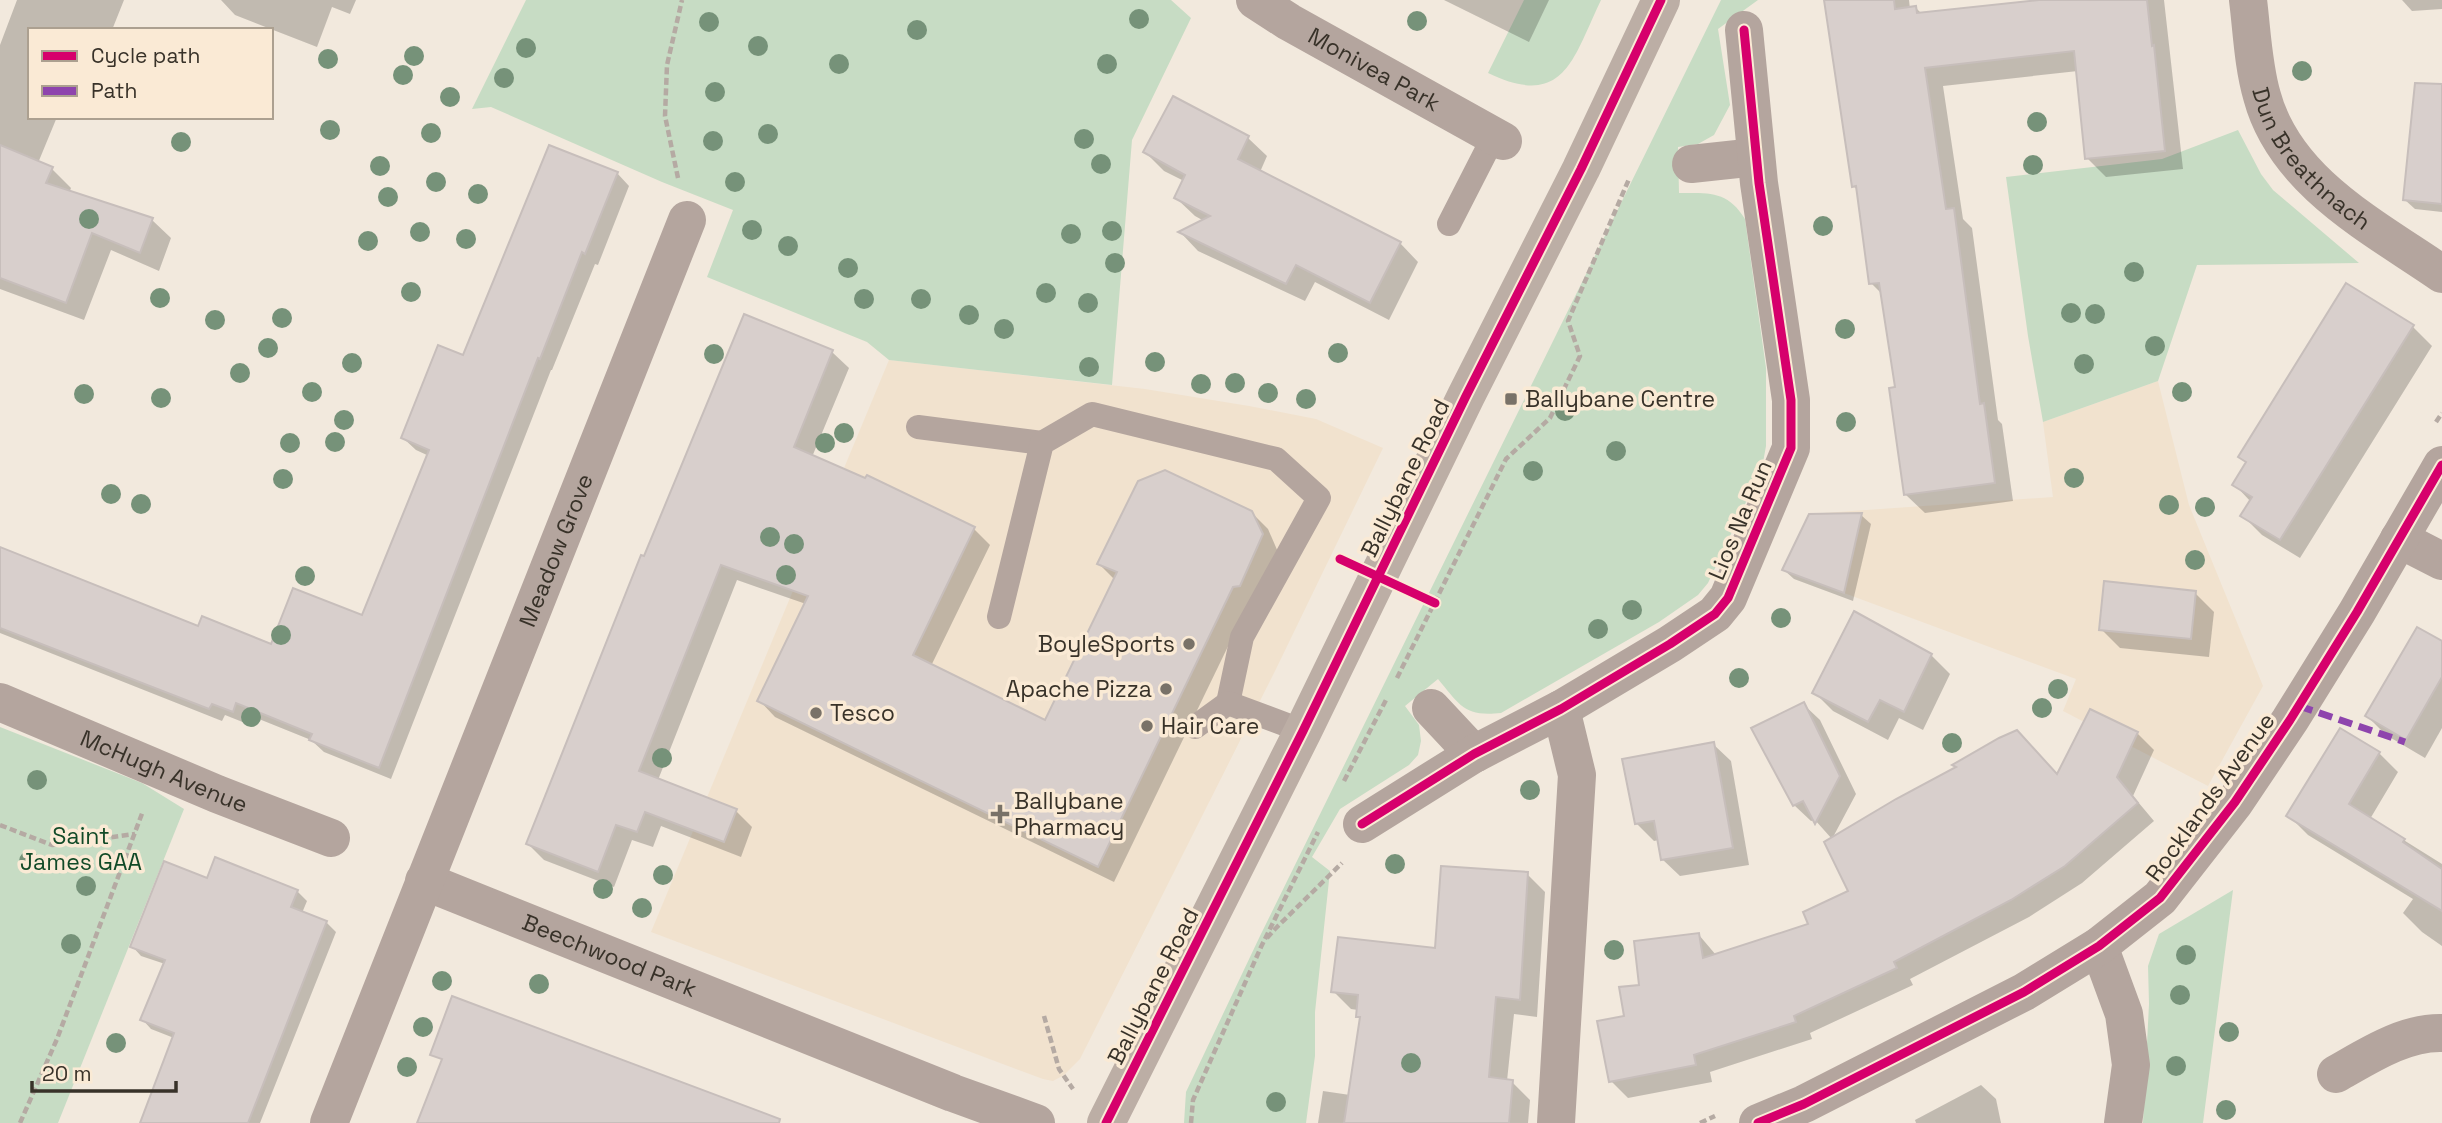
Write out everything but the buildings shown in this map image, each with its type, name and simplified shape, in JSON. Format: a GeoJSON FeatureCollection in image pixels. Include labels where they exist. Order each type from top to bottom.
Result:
{"type":"FeatureCollection","features":[{"type":"Feature","properties":{"kind":"main road","name":"Ballybane Road"},"geometry":{"type":"LineString","coordinates":[[1093,1111],[1303,731],[1581,169],[1661,0]]}},
{"type":"Feature","properties":{"kind":"street","name":"Monivea Park"},"geometry":{"type":"LineString","coordinates":[[1255,0],[1289,22],[1498,138]]}},
{"type":"Feature","properties":{"kind":"street","name":"Dun Breathnach"},"geometry":{"type":"LineString","coordinates":[[2248,0],[2262,95],[2271,121],[2294,160],[2319,187],[2442,274]]}},
{"type":"Feature","properties":{"kind":"street","name":"Lios Na Run"},"geometry":{"type":"LineString","coordinates":[[1362,824],[1474,754],[1561,709],[1670,644],[1723,607],[1740,574],[1791,448],[1791,400],[1756,156],[1744,30]]}},
{"type":"Feature","properties":{"kind":"street"},"geometry":{"type":"LineString","coordinates":[[1692,164],[1756,156]]}},
{"type":"Feature","properties":{"kind":"street","name":"Meadow Grove"},"geometry":{"type":"LineString","coordinates":[[424,881],[687,220]]}},
{"type":"Feature","properties":{"kind":"street","name":"Rocklands Avenue"},"geometry":{"type":"LineString","coordinates":[[1758,1123],[1804,1104],[2024,992],[2099,946],[2169,888],[2235,802],[2299,706],[2442,465]]}},
{"type":"Feature","properties":{"kind":"street"},"geometry":{"type":"LineString","coordinates":[[2399,539],[2442,561]]}},
{"type":"Feature","properties":{"kind":"street","name":"McHugh Avenue"},"geometry":{"type":"LineString","coordinates":[[0,702],[331,838]]}},
{"type":"Feature","properties":{"kind":"street"},"geometry":{"type":"LineString","coordinates":[[1431,708],[1474,754]]}},
{"type":"Feature","properties":{"kind":"street"},"geometry":{"type":"LineString","coordinates":[[1556,1123],[1577,775],[1561,709]]}},
{"type":"Feature","properties":{"kind":"street"},"geometry":{"type":"LineString","coordinates":[[329,1123],[424,881]]}},
{"type":"Feature","properties":{"kind":"street","name":"Beechwood Park"},"geometry":{"type":"LineString","coordinates":[[424,881],[954,1094],[1036,1123]]}},
{"type":"Feature","properties":{"kind":"street"},"geometry":{"type":"LineString","coordinates":[[2099,946],[2124,1014],[2131,1065],[2123,1123]]}},
{"type":"Feature","properties":{"kind":"street"},"geometry":{"type":"LineString","coordinates":[[2336,1074],[2390,1044],[2430,1033],[2442,1033]]}},
{"type":"Feature","properties":{"kind":"lane","name":"Monivea Park"},"geometry":{"type":"LineString","coordinates":[[1449,224],[1498,138]]}},
{"type":"Feature","properties":{"kind":"lane"},"geometry":{"type":"LineString","coordinates":[[918,427],[1042,443],[1092,414],[1276,459],[1319,498],[1242,637],[1228,703],[1195,727]]}},
{"type":"Feature","properties":{"kind":"lane"},"geometry":{"type":"LineString","coordinates":[[999,617],[1042,443]]}},
{"type":"Feature","properties":{"kind":"lane"},"geometry":{"type":"LineString","coordinates":[[1228,703],[1303,731]]}},
{"type":"Feature","properties":{"kind":"path"},"geometry":{"type":"LineString","coordinates":[[682,0],[667,65],[665,116],[687,220]]}},
{"type":"Feature","properties":{"kind":"path"},"geometry":{"type":"LineString","coordinates":[[1343,783],[1506,459],[1550,418],[1580,356],[1568,321],[1632,173]]}},
{"type":"Feature","properties":{"kind":"path"},"geometry":{"type":"LineString","coordinates":[[2435,424],[2442,413]]}},
{"type":"Feature","properties":{"kind":"path"},"geometry":{"type":"LineString","coordinates":[[1378,576],[1435,603]]}},
{"type":"Feature","properties":{"kind":"path"},"geometry":{"type":"LineString","coordinates":[[20,1123],[57,1040],[158,769]]}},
{"type":"Feature","properties":{"kind":"path"},"geometry":{"type":"LineString","coordinates":[[1191,1123],[1193,1100],[1261,947],[1324,820]]}},
{"type":"Feature","properties":{"kind":"path"},"geometry":{"type":"LineString","coordinates":[[1261,947],[1275,929],[1342,865],[1362,824]]}},
{"type":"Feature","properties":{"kind":"path"},"geometry":{"type":"LineString","coordinates":[[0,825],[52,845],[135,834]]}},
{"type":"Feature","properties":{"kind":"path"},"geometry":{"type":"LineString","coordinates":[[1044,1016],[1059,1069],[1093,1111]]}},
{"type":"Feature","properties":{"kind":"path"},"geometry":{"type":"LineString","coordinates":[[1700,1123],[1722,1113]]}},
{"type":"Feature","properties":{"kind":"shaded area"},"geometry":{"type":"Polygon","coordinates":[[[889,360],[1145,389],[1249,406],[1316,419],[1383,448],[1276,669],[1080,1059],[1064,1075],[1053,1081],[651,932],[889,360]]]}},
{"type":"Feature","properties":{"kind":"shaded area"},"geometry":{"type":"Polygon","coordinates":[[[2158,381],[2189,505],[2263,686],[2208,786],[2063,711],[2076,679],[1782,570],[1809,514],[2053,497],[2043,422],[2158,381]]]}},
{"type":"Feature","properties":{"kind":"green space"},"geometry":{"type":"Polygon","coordinates":[[[526,0],[1171,0],[1191,18],[1132,140],[1112,385],[889,360],[867,342],[707,277],[733,210],[491,107],[472,109],[526,0]]]}},
{"type":"Feature","properties":{"kind":"green space"},"geometry":{"type":"Polygon","coordinates":[[[1524,0],[1601,0],[1582,41],[1563,72],[1550,81],[1534,85],[1514,83],[1488,73],[1524,0]]]}},
{"type":"Feature","properties":{"kind":"green space"},"geometry":{"type":"Polygon","coordinates":[[[1721,0],[1758,0],[1718,29],[1730,105],[1714,135],[1698,144],[1678,147],[1679,193],[1709,194],[1725,198],[1745,219],[1766,368],[1766,446],[1762,468],[1708,583],[1698,595],[1659,622],[1501,713],[1471,711],[1458,702],[1438,679],[1405,706],[1419,725],[1421,741],[1418,755],[1409,765],[1340,809],[1312,857],[1330,871],[1315,1012],[1315,1056],[1306,1123],[1184,1123],[1186,1092],[1260,936],[1721,0]]]}},
{"type":"Feature","properties":{"kind":"green space"},"geometry":{"type":"Polygon","coordinates":[[[2238,130],[2261,174],[2273,190],[2359,263],[2197,265],[2158,381],[2043,422],[2006,177],[2162,159],[2238,130]]]}},
{"type":"Feature","properties":{"kind":"green space","name":"Saint James GAA"},"geometry":{"type":"Polygon","coordinates":[[[0,727],[142,783],[184,809],[58,1123],[0,1123],[0,727]]]}},
{"type":"Feature","properties":{"kind":"green space"},"geometry":{"type":"Polygon","coordinates":[[[2233,890],[2203,1123],[2143,1123],[2149,1004],[2148,966],[2159,934],[2233,890]]]}},
{"type":"Feature","properties":{"kind":"marked path"},"geometry":{"type":"LineString","coordinates":[[2299,706],[2405,742]]}},
{"type":"Feature","properties":{"kind":"cycle path"},"geometry":{"type":"LineString","coordinates":[[1106,1123],[1581,169],[1661,0]]}},
{"type":"Feature","properties":{"kind":"cycle path"},"geometry":{"type":"LineString","coordinates":[[1362,824],[1474,754],[1561,709],[1670,644],[1715,614],[1728,598],[1791,448],[1791,400],[1759,183],[1744,30]]}},
{"type":"Feature","properties":{"kind":"cycle path"},"geometry":{"type":"LineString","coordinates":[[1758,1123],[1804,1104],[2024,992],[2099,946],[2160,898],[2235,802],[2290,720],[2357,612],[2442,465]]}},
{"type":"Feature","properties":{"kind":"cycle path"},"geometry":{"type":"LineString","coordinates":[[1340,559],[1435,603]]}},
{"type":"Feature","properties":{"kind":"place","name":"Ballybane Centre"},"geometry":{"type":"Point","coordinates":[1511,399]}},
{"type":"Feature","properties":{"kind":"place","name":"BoyleSports"},"geometry":{"type":"Point","coordinates":[1189,644]}},
{"type":"Feature","properties":{"kind":"place","name":"Apache Pizza"},"geometry":{"type":"Point","coordinates":[1166,689]}},
{"type":"Feature","properties":{"kind":"place","name":"Tesco"},"geometry":{"type":"Point","coordinates":[816,713]}},
{"type":"Feature","properties":{"kind":"place","name":"Hair Care"},"geometry":{"type":"Point","coordinates":[1147,726]}},
{"type":"Feature","properties":{"kind":"place","name":"Ballybane Pharmacy"},"geometry":{"type":"Point","coordinates":[1000,814]}}]}
